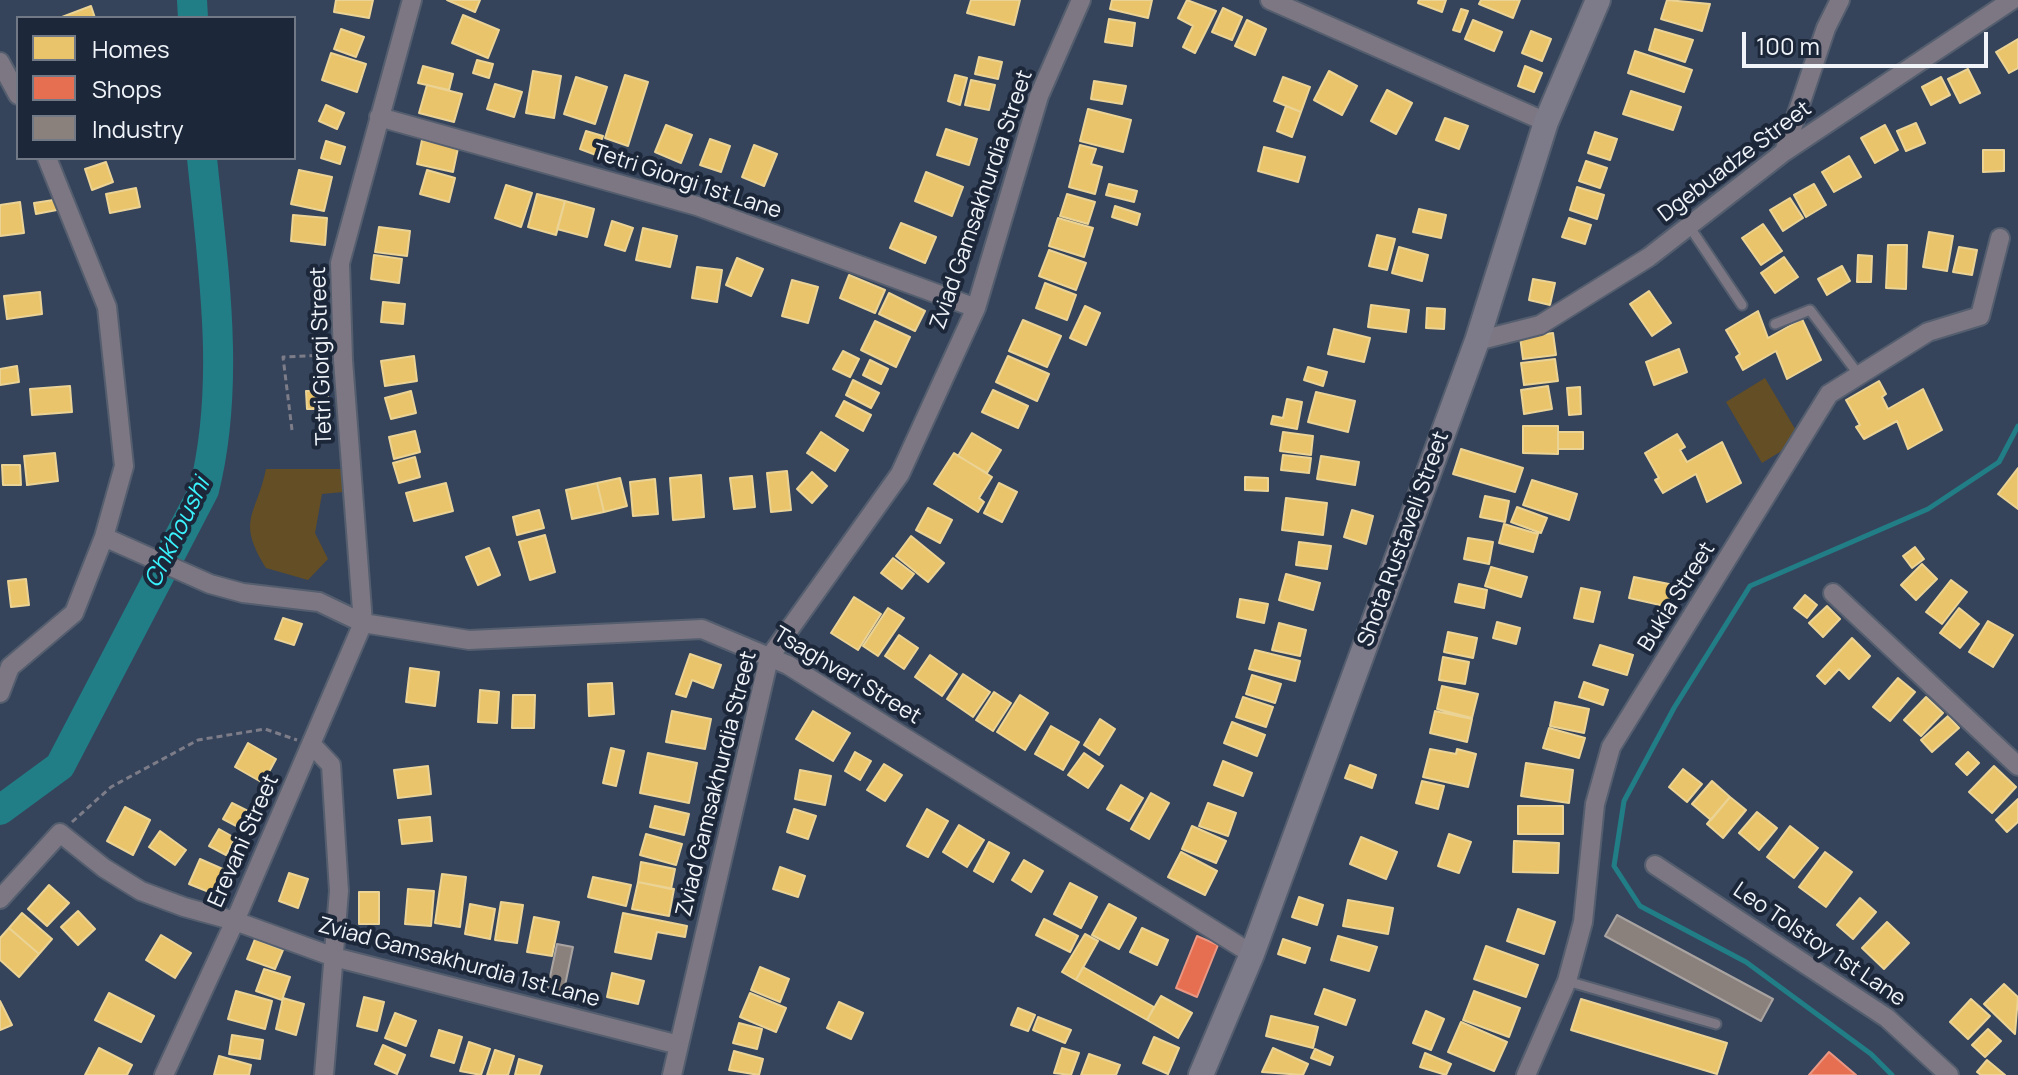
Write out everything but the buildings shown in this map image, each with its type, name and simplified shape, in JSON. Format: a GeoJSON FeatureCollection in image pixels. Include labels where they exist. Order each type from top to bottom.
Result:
{"type":"FeatureCollection","features":[{"type":"Feature","properties":{"kind":"main road","name":"Shota Rustaveli Street"},"geometry":{"type":"LineString","coordinates":[[1201,1075],[1252,954],[1477,341],[1546,122],[1598,0]]}},
{"type":"Feature","properties":{"kind":"street","name":"Tetri Giorgi Street"},"geometry":{"type":"LineString","coordinates":[[363,623],[343,353],[340,263],[412,0]]}},
{"type":"Feature","properties":{"kind":"street","name":"Zviad Gamsakhurdia Street"},"geometry":{"type":"LineString","coordinates":[[672,1075],[769,658],[900,474],[976,308],[1039,96],[1081,0]]}},
{"type":"Feature","properties":{"kind":"street"},"geometry":{"type":"LineString","coordinates":[[1270,0],[1546,122]]}},
{"type":"Feature","properties":{"kind":"street"},"geometry":{"type":"LineString","coordinates":[[1784,152],[1826,28],[1840,0]]}},
{"type":"Feature","properties":{"kind":"street","name":"Dgebuadze Street"},"geometry":{"type":"LineString","coordinates":[[1477,341],[1540,325],[1649,257],[1784,152],[2012,0]]}},
{"type":"Feature","properties":{"kind":"street"},"geometry":{"type":"LineString","coordinates":[[0,62],[16,91]]}},
{"type":"Feature","properties":{"kind":"street","name":"Tetri Giorgi 1st Lane"},"geometry":{"type":"LineString","coordinates":[[379,117],[697,206],[976,308]]}},
{"type":"Feature","properties":{"kind":"street"},"geometry":{"type":"LineString","coordinates":[[0,693],[5,667],[74,613],[104,537],[124,466],[107,307],[48,160]]}},
{"type":"Feature","properties":{"kind":"street","name":"Bukia Street"},"geometry":{"type":"LineString","coordinates":[[1526,1075],[1567,981],[1583,922],[1595,804],[1611,747],[1829,394],[1928,332],[1980,316],[2000,238]]}},
{"type":"Feature","properties":{"kind":"street","name":"Tsaghveri Street"},"geometry":{"type":"LineString","coordinates":[[104,537],[210,584],[243,593],[319,602],[363,623],[469,640],[702,629],[788,665],[1252,954]]}},
{"type":"Feature","properties":{"kind":"street"},"geometry":{"type":"LineString","coordinates":[[1833,593],[2018,766]]}},
{"type":"Feature","properties":{"kind":"street","name":"Erevani Street"},"geometry":{"type":"LineString","coordinates":[[164,1075],[235,921],[363,623]]}},
{"type":"Feature","properties":{"kind":"street"},"geometry":{"type":"LineString","coordinates":[[312,745],[331,765],[339,891],[324,1075]]}},
{"type":"Feature","properties":{"kind":"street"},"geometry":{"type":"LineString","coordinates":[[0,899],[60,833]]}},
{"type":"Feature","properties":{"kind":"street","name":"Zviad Gamsakhurdia 1st Lane"},"geometry":{"type":"LineString","coordinates":[[60,833],[104,868],[141,891],[334,957],[679,1045]]}},
{"type":"Feature","properties":{"kind":"street","name":"Leo Tolstoy 1st Lane"},"geometry":{"type":"LineString","coordinates":[[1655,865],[1887,1018],[1949,1075]]}},
{"type":"Feature","properties":{"kind":"lane"},"geometry":{"type":"LineString","coordinates":[[1689,226],[1742,305]]}},
{"type":"Feature","properties":{"kind":"lane"},"geometry":{"type":"LineString","coordinates":[[1775,324],[1810,310],[1859,375]]}},
{"type":"Feature","properties":{"kind":"lane"},"geometry":{"type":"LineString","coordinates":[[1567,981],[1716,1024]]}},
{"type":"Feature","properties":{"kind":"path"},"geometry":{"type":"LineString","coordinates":[[292,430],[283,357],[343,353]]}},
{"type":"Feature","properties":{"kind":"path"},"geometry":{"type":"LineString","coordinates":[[60,833],[111,787],[198,740],[265,729],[312,745]]}},
{"type":"Feature","properties":{"kind":"shaded area"},"geometry":{"type":"Polygon","coordinates":[[[1765,378],[1801,439],[1762,463],[1726,402],[1765,378]]]}},
{"type":"Feature","properties":{"kind":"shaded area"},"geometry":{"type":"Polygon","coordinates":[[[266,469],[341,469],[343,492],[322,494],[315,533],[328,559],[308,580],[266,568],[252,539],[251,518],[266,469]]]}},
{"type":"Feature","properties":{"kind":"waterway","name":"Chkhoushi"},"geometry":{"type":"LineString","coordinates":[[192,0],[193,16]]}},
{"type":"Feature","properties":{"kind":"waterway","name":"Chkhoushi"},"geometry":{"type":"LineString","coordinates":[[0,810],[60,766],[204,490],[217,408],[218,366],[215,283],[202,160]]}},
{"type":"Feature","properties":{"kind":"waterway"},"geometry":{"type":"LineString","coordinates":[[1892,1075],[1871,1054],[1746,962],[1640,906],[1614,866],[1624,801],[1674,708],[1750,586],[1928,509],[1999,462],[2018,426]]}}]}
